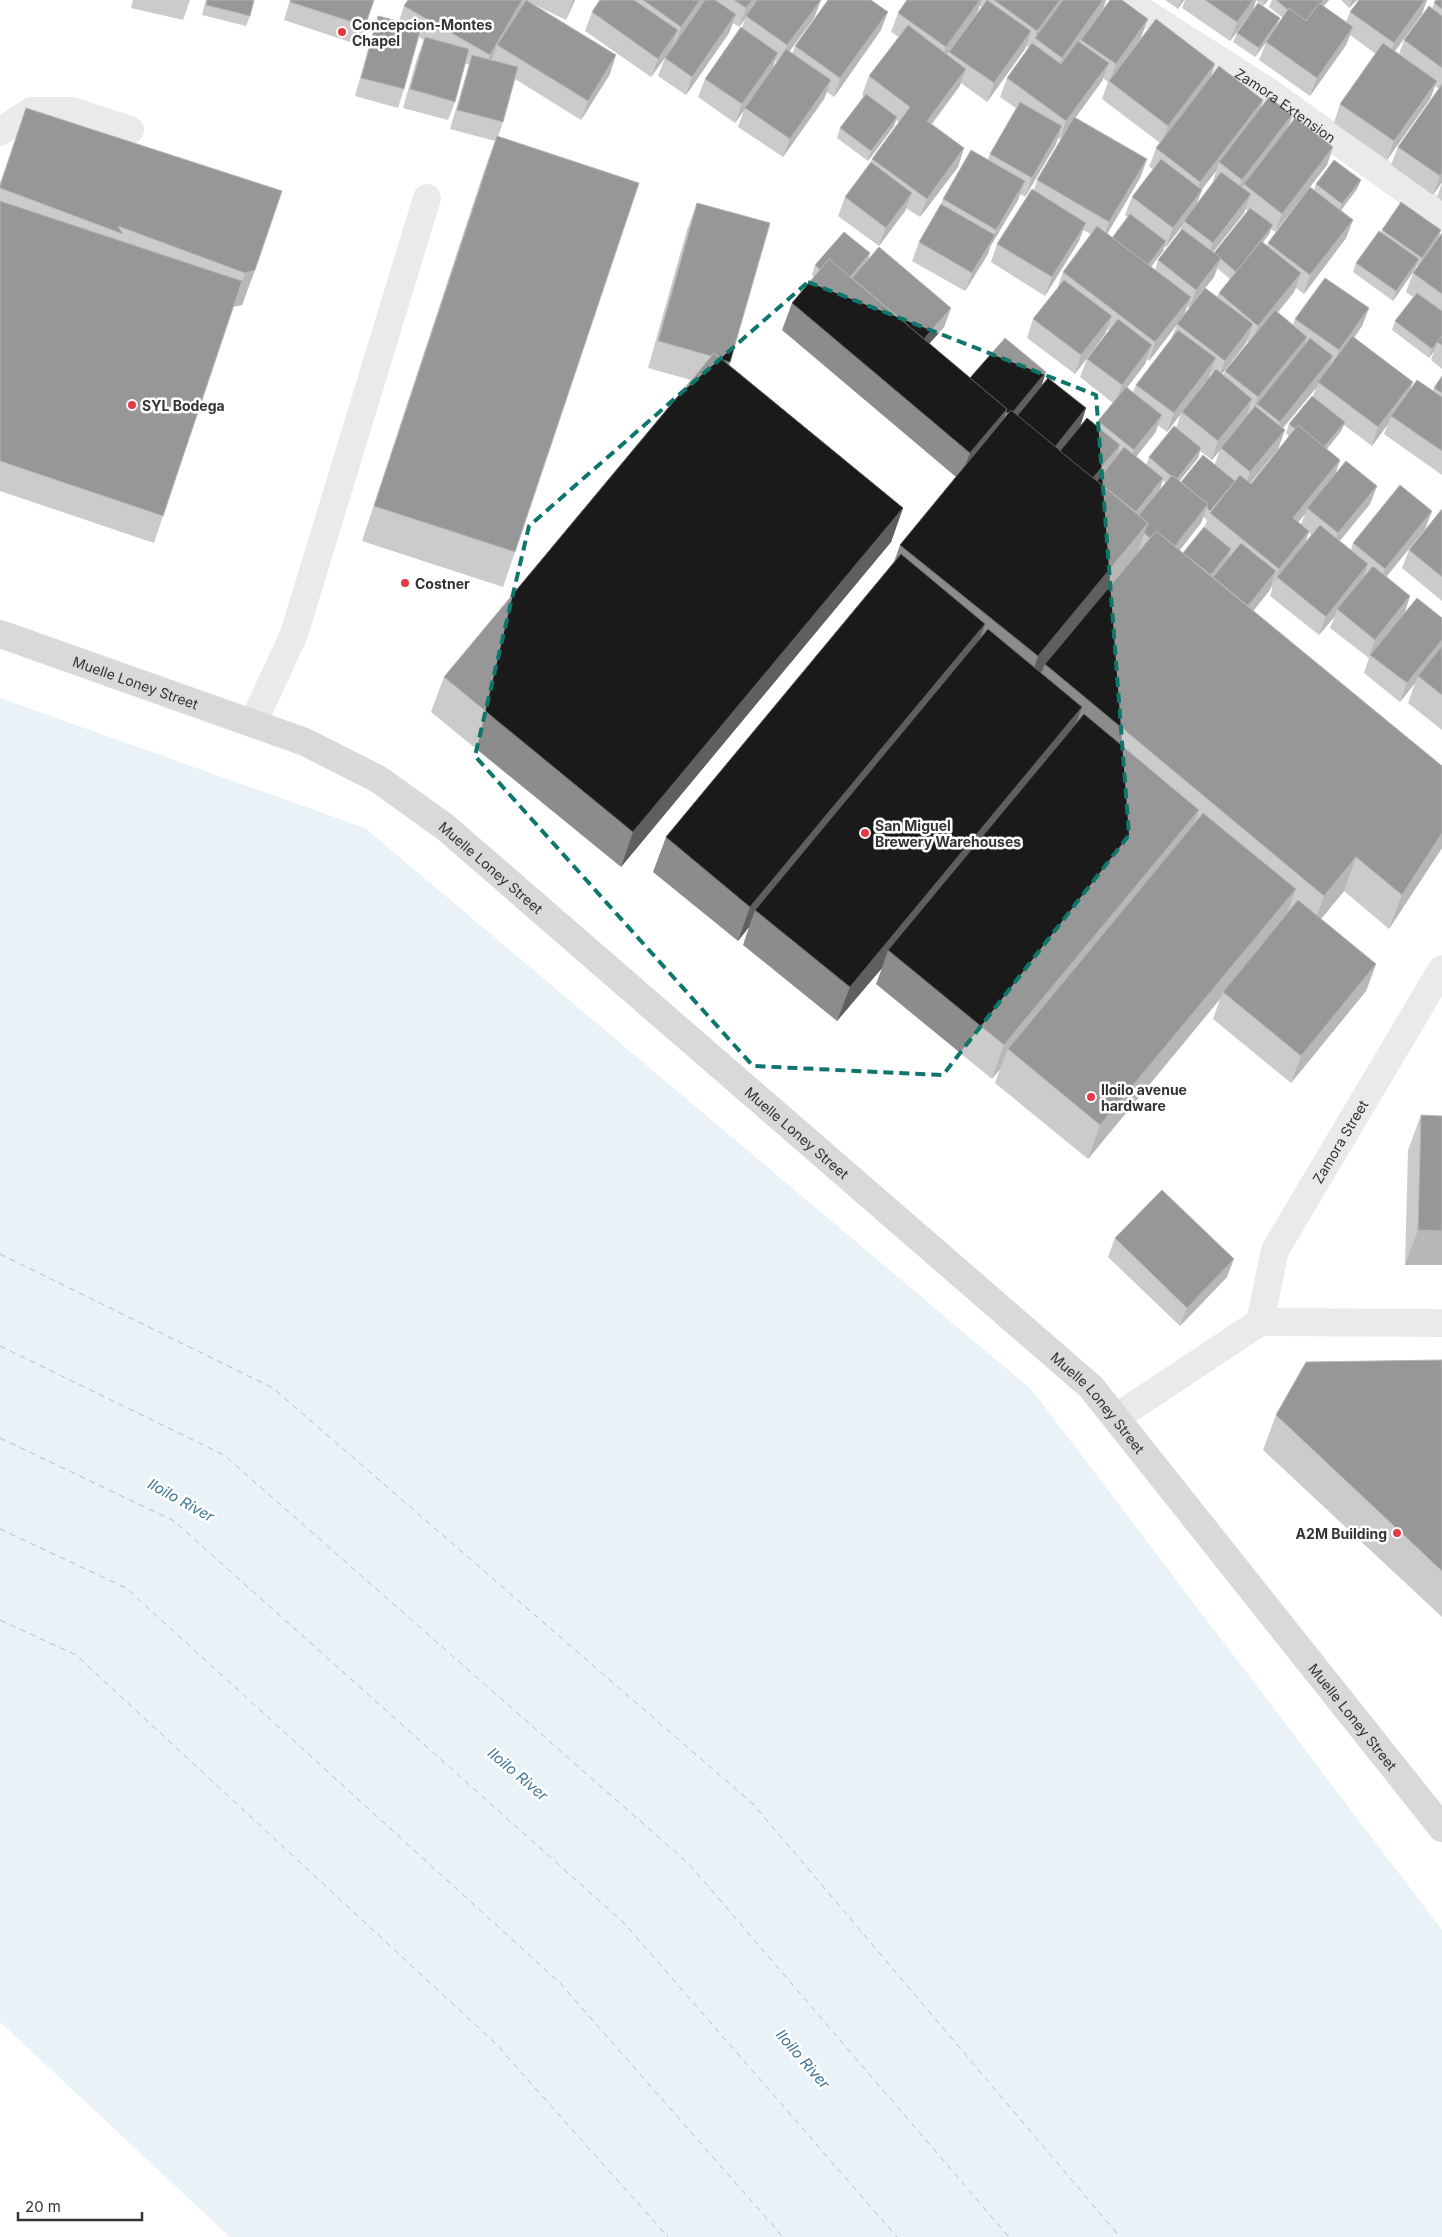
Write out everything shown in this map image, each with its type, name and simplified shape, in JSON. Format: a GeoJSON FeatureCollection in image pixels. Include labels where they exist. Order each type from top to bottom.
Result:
{"type":"FeatureCollection","features":[{"type":"Feature","properties":{"kind":"main road","name":"Muelle Loney Street"},"geometry":{"type":"LineString","coordinates":[[0,634],[305,742],[378,779],[445,827],[1091,1387],[1442,1828]]}},
{"type":"Feature","properties":{"kind":"street","name":"Zamora Extension"},"geometry":{"type":"LineString","coordinates":[[1125,0],[1266,90],[1442,216]]}},
{"type":"Feature","properties":{"kind":"street"},"geometry":{"type":"LineString","coordinates":[[0,132],[31,111],[72,110],[130,130]]}},
{"type":"Feature","properties":{"kind":"street"},"geometry":{"type":"LineString","coordinates":[[253,723],[294,634],[427,198]]}},
{"type":"Feature","properties":{"kind":"street","name":"Zamora Street"},"geometry":{"type":"LineString","coordinates":[[1260,1322],[1275,1250],[1442,969]]}},
{"type":"Feature","properties":{"kind":"street"},"geometry":{"type":"LineString","coordinates":[[1117,1418],[1260,1322],[1442,1323]]}},
{"type":"Feature","properties":{"kind":"highlighted area"},"geometry":{"type":"Polygon","coordinates":[[[808,282],[1096,395],[1129,835],[943,1075],[753,1066],[475,756],[529,526],[808,282]]]}},
{"type":"Feature","properties":{"kind":"water","name":"Iloilo River"},"geometry":{"type":"Polygon","coordinates":[[[0,698],[365,828],[1032,1390],[1442,1930],[1442,2237],[230,2237],[0,2022],[0,698]]]}},
{"type":"Feature","properties":{"kind":"building"},"geometry":{"type":"Polygon","coordinates":[[[207,0],[254,0],[250,16],[206,5],[207,0]]]}},
{"type":"Feature","properties":{"kind":"building"},"geometry":{"type":"Polygon","coordinates":[[[291,0],[374,0],[365,26],[290,2],[291,0]]]}},
{"type":"Feature","properties":{"kind":"building"},"geometry":{"type":"Polygon","coordinates":[[[408,0],[522,0],[490,55],[404,6],[408,0]]]}},
{"type":"Feature","properties":{"kind":"building"},"geometry":{"type":"Polygon","coordinates":[[[526,0],[616,55],[588,101],[497,45],[526,0]]]}},
{"type":"Feature","properties":{"kind":"building"},"geometry":{"type":"Polygon","coordinates":[[[600,0],[634,0],[678,30],[658,59],[592,12],[600,0]]]}},
{"type":"Feature","properties":{"kind":"building"},"geometry":{"type":"Polygon","coordinates":[[[643,0],[700,0],[681,27],[643,0]]]}},
{"type":"Feature","properties":{"kind":"building"},"geometry":{"type":"Polygon","coordinates":[[[705,0],[715,0],[736,14],[692,77],[665,58],[705,0]]]}},
{"type":"Feature","properties":{"kind":"building"},"geometry":{"type":"Polygon","coordinates":[[[734,0],[752,0],[746,8],[734,0]]]}},
{"type":"Feature","properties":{"kind":"building"},"geometry":{"type":"Polygon","coordinates":[[[757,0],[821,0],[787,45],[746,16],[757,0]]]}},
{"type":"Feature","properties":{"kind":"building"},"geometry":{"type":"Polygon","coordinates":[[[828,0],[871,0],[888,12],[840,78],[795,46],[828,0]]]}},
{"type":"Feature","properties":{"kind":"building"},"geometry":{"type":"Polygon","coordinates":[[[907,0],[980,0],[946,47],[898,13],[907,0]]]}},
{"type":"Feature","properties":{"kind":"building"},"geometry":{"type":"Polygon","coordinates":[[[987,0],[1031,31],[994,83],[949,52],[987,0]]]}},
{"type":"Feature","properties":{"kind":"building"},"geometry":{"type":"Polygon","coordinates":[[[994,0],[1060,0],[1037,31],[994,0]]]}},
{"type":"Feature","properties":{"kind":"building"},"geometry":{"type":"Polygon","coordinates":[[[1063,0],[1103,0],[1062,58],[1035,38],[1063,0]]]}},
{"type":"Feature","properties":{"kind":"building"},"geometry":{"type":"Polygon","coordinates":[[[1110,0],[1122,0],[1148,19],[1116,64],[1081,40],[1110,0]]]}},
{"type":"Feature","properties":{"kind":"building"},"geometry":{"type":"Polygon","coordinates":[[[1205,0],[1253,0],[1237,22],[1205,0]]]}},
{"type":"Feature","properties":{"kind":"building"},"geometry":{"type":"Polygon","coordinates":[[[1276,0],[1324,0],[1319,3],[1306,21],[1276,0]]]}},
{"type":"Feature","properties":{"kind":"building"},"geometry":{"type":"Polygon","coordinates":[[[1359,0],[1425,0],[1394,43],[1350,12],[1359,0]]]}},
{"type":"Feature","properties":{"kind":"building"},"geometry":{"type":"Polygon","coordinates":[[[1436,0],[1442,0],[1442,9],[1434,3],[1436,0]]]}},
{"type":"Feature","properties":{"kind":"building"},"geometry":{"type":"Polygon","coordinates":[[[1258,3],[1280,18],[1259,48],[1237,33],[1258,3]]]}},
{"type":"Feature","properties":{"kind":"building"},"geometry":{"type":"Polygon","coordinates":[[[1319,3],[1353,27],[1317,78],[1266,42],[1289,8],[1306,21],[1319,3]]]}},
{"type":"Feature","properties":{"kind":"building"},"geometry":{"type":"Polygon","coordinates":[[[1429,6],[1442,16],[1442,68],[1404,40],[1429,6]]]}},
{"type":"Feature","properties":{"kind":"building"},"geometry":{"type":"Polygon","coordinates":[[[378,16],[421,27],[404,89],[361,78],[378,16]]]}},
{"type":"Feature","properties":{"kind":"building"},"geometry":{"type":"Polygon","coordinates":[[[1156,19],[1215,64],[1168,126],[1109,81],[1156,19]]]}},
{"type":"Feature","properties":{"kind":"building"},"geometry":{"type":"Polygon","coordinates":[[[908,25],[966,69],[927,121],[964,148],[927,199],[872,159],[910,107],[869,76],[908,25]]]}},
{"type":"Feature","properties":{"kind":"building"},"geometry":{"type":"Polygon","coordinates":[[[741,27],[778,53],[742,104],[705,79],[741,27]]]}},
{"type":"Feature","properties":{"kind":"building"},"geometry":{"type":"Polygon","coordinates":[[[425,37],[469,49],[455,102],[410,89],[425,37]]]}},
{"type":"Feature","properties":{"kind":"building"},"geometry":{"type":"Polygon","coordinates":[[[1078,41],[1109,63],[1066,121],[1007,78],[1032,43],[1061,64],[1078,41]]]}},
{"type":"Feature","properties":{"kind":"building"},"geometry":{"type":"Polygon","coordinates":[[[1383,43],[1437,81],[1394,141],[1340,104],[1383,43]]]}},
{"type":"Feature","properties":{"kind":"building"},"geometry":{"type":"Polygon","coordinates":[[[786,49],[831,80],[790,139],[745,108],[786,49]]]}},
{"type":"Feature","properties":{"kind":"building"},"geometry":{"type":"Polygon","coordinates":[[[472,55],[518,67],[503,122],[457,110],[472,55]]]}},
{"type":"Feature","properties":{"kind":"building"},"geometry":{"type":"Polygon","coordinates":[[[1219,66],[1263,100],[1200,182],[1156,148],[1219,66]]]}},
{"type":"Feature","properties":{"kind":"building"},"geometry":{"type":"Polygon","coordinates":[[[1442,84],[1442,173],[1440,176],[1398,147],[1442,84]]]}},
{"type":"Feature","properties":{"kind":"building"},"geometry":{"type":"Polygon","coordinates":[[[866,94],[897,117],[871,151],[840,128],[866,94]]]}},
{"type":"Feature","properties":{"kind":"building"},"geometry":{"type":"Polygon","coordinates":[[[1269,97],[1292,115],[1242,180],[1219,162],[1269,97]]]}},
{"type":"Feature","properties":{"kind":"building"},"geometry":{"type":"Polygon","coordinates":[[[1020,102],[1062,126],[1032,178],[990,154],[1020,102]]]}},
{"type":"Feature","properties":{"kind":"building"},"geometry":{"type":"Polygon","coordinates":[[[26,108],[282,191],[255,270],[245,273],[118,226],[123,234],[0,188],[26,108]]]}},
{"type":"Feature","properties":{"kind":"building"},"geometry":{"type":"Polygon","coordinates":[[[1074,117],[1147,159],[1109,222],[1037,180],[1074,117]]]}},
{"type":"Feature","properties":{"kind":"building"},"geometry":{"type":"Polygon","coordinates":[[[1295,118],[1333,147],[1282,214],[1244,184],[1295,118]]]}},
{"type":"Feature","properties":{"kind":"building"},"geometry":{"type":"Polygon","coordinates":[[[497,136],[639,183],[515,552],[374,506],[497,136]]]}},
{"type":"Feature","properties":{"kind":"building"},"geometry":{"type":"Polygon","coordinates":[[[971,150],[1025,181],[996,230],[943,199],[971,150]]]}},
{"type":"Feature","properties":{"kind":"building"},"geometry":{"type":"Polygon","coordinates":[[[1161,159],[1202,190],[1173,228],[1132,197],[1161,159]]]}},
{"type":"Feature","properties":{"kind":"building"},"geometry":{"type":"Polygon","coordinates":[[[1334,160],[1361,180],[1342,204],[1316,184],[1334,160]]]}},
{"type":"Feature","properties":{"kind":"building"},"geometry":{"type":"Polygon","coordinates":[[[871,162],[912,193],[886,228],[845,197],[871,162]]]}},
{"type":"Feature","properties":{"kind":"building"},"geometry":{"type":"Polygon","coordinates":[[[1221,172],[1251,194],[1213,243],[1184,221],[1221,172]]]}},
{"type":"Feature","properties":{"kind":"building"},"geometry":{"type":"Polygon","coordinates":[[[1310,187],[1353,220],[1310,275],[1268,243],[1310,187]]]}},
{"type":"Feature","properties":{"kind":"building"},"geometry":{"type":"Polygon","coordinates":[[[1032,189],[1086,223],[1052,277],[997,244],[1032,189]]]}},
{"type":"Feature","properties":{"kind":"building"},"geometry":{"type":"Polygon","coordinates":[[[0,201],[242,281],[163,516],[0,461],[0,201]]]}},
{"type":"Feature","properties":{"kind":"building"},"geometry":{"type":"Polygon","coordinates":[[[1401,202],[1441,230],[1422,258],[1382,230],[1401,202]]]}},
{"type":"Feature","properties":{"kind":"building"},"geometry":{"type":"Polygon","coordinates":[[[697,203],[770,223],[730,362],[723,360],[714,353],[711,356],[658,341],[697,203]]]}},
{"type":"Feature","properties":{"kind":"building"},"geometry":{"type":"Polygon","coordinates":[[[941,204],[995,235],[972,273],[919,242],[941,204]]]}},
{"type":"Feature","properties":{"kind":"building"},"geometry":{"type":"Polygon","coordinates":[[[1250,208],[1273,225],[1236,272],[1214,253],[1250,208]]]}},
{"type":"Feature","properties":{"kind":"building"},"geometry":{"type":"Polygon","coordinates":[[[1130,214],[1166,241],[1148,265],[1112,238],[1130,214]]]}},
{"type":"Feature","properties":{"kind":"building"},"geometry":{"type":"Polygon","coordinates":[[[1097,226],[1191,297],[1155,342],[1063,272],[1097,226]]]}},
{"type":"Feature","properties":{"kind":"building"},"geometry":{"type":"Polygon","coordinates":[[[1182,229],[1221,258],[1196,290],[1158,260],[1182,229]]]}},
{"type":"Feature","properties":{"kind":"building"},"geometry":{"type":"Polygon","coordinates":[[[1379,231],[1419,259],[1396,291],[1356,263],[1379,231]]]}},
{"type":"Feature","properties":{"kind":"building"},"geometry":{"type":"Polygon","coordinates":[[[844,232],[870,253],[850,277],[829,259],[820,270],[815,265],[844,232]]]}},
{"type":"Feature","properties":{"kind":"building"},"geometry":{"type":"Polygon","coordinates":[[[1442,233],[1442,294],[1413,273],[1442,233]]]}},
{"type":"Feature","properties":{"kind":"building"},"geometry":{"type":"Polygon","coordinates":[[[1261,241],[1301,273],[1258,326],[1219,293],[1261,241]]]}},
{"type":"Feature","properties":{"kind":"building"},"geometry":{"type":"Polygon","coordinates":[[[879,247],[951,308],[924,339],[852,278],[879,247]]]}},
{"type":"Feature","properties":{"kind":"building"},"geometry":{"type":"Polygon","coordinates":[[[829,259],[1007,409],[970,453],[792,303],[829,259]]]}},
{"type":"Feature","properties":{"kind":"building"},"geometry":{"type":"Polygon","coordinates":[[[1325,278],[1369,308],[1339,350],[1295,319],[1325,278]]]}},
{"type":"Feature","properties":{"kind":"building"},"geometry":{"type":"Polygon","coordinates":[[[1064,280],[1112,316],[1081,355],[1033,319],[1064,280]]]}},
{"type":"Feature","properties":{"kind":"building"},"geometry":{"type":"Polygon","coordinates":[[[1205,288],[1253,324],[1225,361],[1177,324],[1205,288]]]}},
{"type":"Feature","properties":{"kind":"building"},"geometry":{"type":"Polygon","coordinates":[[[1417,293],[1442,311],[1442,336],[1432,349],[1395,321],[1417,293]]]}},
{"type":"Feature","properties":{"kind":"building"},"geometry":{"type":"Polygon","coordinates":[[[1275,310],[1307,337],[1258,397],[1225,371],[1275,310]]]}},
{"type":"Feature","properties":{"kind":"building"},"geometry":{"type":"Polygon","coordinates":[[[1118,319],[1152,345],[1122,385],[1087,359],[1118,319]]]}},
{"type":"Feature","properties":{"kind":"building"},"geometry":{"type":"Polygon","coordinates":[[[1178,330],[1216,358],[1174,413],[1136,385],[1178,330]]]}},
{"type":"Feature","properties":{"kind":"building"},"geometry":{"type":"Polygon","coordinates":[[[1352,336],[1413,382],[1378,427],[1318,382],[1352,336]]]}},
{"type":"Feature","properties":{"kind":"building"},"geometry":{"type":"Polygon","coordinates":[[[1442,336],[1442,345],[1437,342],[1442,336]]]}},
{"type":"Feature","properties":{"kind":"building"},"geometry":{"type":"Polygon","coordinates":[[[1005,338],[1046,372],[1013,412],[1011,410],[1008,413],[1006,412],[1007,409],[970,378],[1005,338]]]}},
{"type":"Feature","properties":{"kind":"building"},"geometry":{"type":"Polygon","coordinates":[[[1310,338],[1333,356],[1280,422],[1257,404],[1310,338]]]}},
{"type":"Feature","properties":{"kind":"building"},"geometry":{"type":"Polygon","coordinates":[[[714,353],[903,508],[633,832],[444,677],[714,353]]]}},
{"type":"Feature","properties":{"kind":"building"},"geometry":{"type":"Polygon","coordinates":[[[1216,369],[1252,399],[1218,441],[1182,412],[1216,369]]]}},
{"type":"Feature","properties":{"kind":"building"},"geometry":{"type":"Polygon","coordinates":[[[1442,376],[1442,393],[1434,388],[1442,376]]]}},
{"type":"Feature","properties":{"kind":"building"},"geometry":{"type":"Polygon","coordinates":[[[1048,378],[1086,408],[1055,447],[1017,416],[1048,378]]]}},
{"type":"Feature","properties":{"kind":"building"},"geometry":{"type":"Polygon","coordinates":[[[1417,380],[1442,397],[1442,451],[1391,416],[1417,380]]]}},
{"type":"Feature","properties":{"kind":"building"},"geometry":{"type":"Polygon","coordinates":[[[1126,387],[1162,415],[1134,450],[1098,421],[1126,387]]]}},
{"type":"Feature","properties":{"kind":"building"},"geometry":{"type":"Polygon","coordinates":[[[1312,396],[1345,422],[1324,447],[1298,425],[1295,429],[1289,424],[1312,396]]]}},
{"type":"Feature","properties":{"kind":"building"},"geometry":{"type":"Polygon","coordinates":[[[1255,406],[1285,430],[1250,472],[1221,448],[1255,406]]]}},
{"type":"Feature","properties":{"kind":"building"},"geometry":{"type":"Polygon","coordinates":[[[1011,410],[1148,523],[1038,656],[900,545],[1011,410]]]}},
{"type":"Feature","properties":{"kind":"building"},"geometry":{"type":"Polygon","coordinates":[[[1087,418],[1120,445],[1093,478],[1060,451],[1087,418]]]}},
{"type":"Feature","properties":{"kind":"building"},"geometry":{"type":"Polygon","coordinates":[[[1298,425],[1340,460],[1293,518],[1309,531],[1279,569],[1210,513],[1240,475],[1251,484],[1298,425]]]}},
{"type":"Feature","properties":{"kind":"building"},"geometry":{"type":"Polygon","coordinates":[[[1174,426],[1201,448],[1177,479],[1149,457],[1174,426]]]}},
{"type":"Feature","properties":{"kind":"building"},"geometry":{"type":"Polygon","coordinates":[[[1124,447],[1163,478],[1136,512],[1097,481],[1124,447]]]}},
{"type":"Feature","properties":{"kind":"building"},"geometry":{"type":"Polygon","coordinates":[[[1203,455],[1235,481],[1210,511],[1207,508],[1208,504],[1181,482],[1203,455]]]}},
{"type":"Feature","properties":{"kind":"building"},"geometry":{"type":"Polygon","coordinates":[[[1346,461],[1377,486],[1338,533],[1307,508],[1346,461]]]}},
{"type":"Feature","properties":{"kind":"building"},"geometry":{"type":"Polygon","coordinates":[[[1172,475],[1208,504],[1175,546],[1156,531],[1150,538],[1144,533],[1148,523],[1139,515],[1172,475]]]}},
{"type":"Feature","properties":{"kind":"building"},"geometry":{"type":"Polygon","coordinates":[[[1400,485],[1432,511],[1385,569],[1353,543],[1400,485]]]}},
{"type":"Feature","properties":{"kind":"building"},"geometry":{"type":"Polygon","coordinates":[[[1442,509],[1442,577],[1409,550],[1442,509]]]}},
{"type":"Feature","properties":{"kind":"building"},"geometry":{"type":"Polygon","coordinates":[[[1320,525],[1368,564],[1326,617],[1277,577],[1320,525]]]}},
{"type":"Feature","properties":{"kind":"building"},"geometry":{"type":"Polygon","coordinates":[[[1204,527],[1231,549],[1211,575],[1183,553],[1204,527]]]}},
{"type":"Feature","properties":{"kind":"building"},"geometry":{"type":"Polygon","coordinates":[[[1156,531],[1442,766],[1442,833],[1402,895],[1356,857],[1324,896],[1045,664],[1156,531]]]}},
{"type":"Feature","properties":{"kind":"building"},"geometry":{"type":"Polygon","coordinates":[[[1241,543],[1276,571],[1248,606],[1213,577],[1241,543]]]}},
{"type":"Feature","properties":{"kind":"building"},"geometry":{"type":"Polygon","coordinates":[[[901,554],[985,624],[750,907],[666,837],[901,554]]]}},
{"type":"Feature","properties":{"kind":"building"},"geometry":{"type":"Polygon","coordinates":[[[1373,566],[1410,596],[1375,640],[1337,609],[1373,566]]]}},
{"type":"Feature","properties":{"kind":"building"},"geometry":{"type":"Polygon","coordinates":[[[1417,598],[1442,618],[1442,640],[1407,683],[1370,655],[1417,598]]]}},
{"type":"Feature","properties":{"kind":"building"},"geometry":{"type":"Polygon","coordinates":[[[988,629],[1082,707],[850,987],[755,910],[988,629]]]}},
{"type":"Feature","properties":{"kind":"building"},"geometry":{"type":"Polygon","coordinates":[[[1442,646],[1442,695],[1418,676],[1442,646]]]}},
{"type":"Feature","properties":{"kind":"building"},"geometry":{"type":"Polygon","coordinates":[[[1084,714],[1199,810],[1004,1045],[888,950],[1084,714]]]}},
{"type":"Feature","properties":{"kind":"building"},"geometry":{"type":"Polygon","coordinates":[[[1203,813],[1296,889],[1100,1125],[1008,1049],[1203,813]]]}},
{"type":"Feature","properties":{"kind":"building"},"geometry":{"type":"Polygon","coordinates":[[[1298,900],[1376,964],[1301,1056],[1223,992],[1298,900]]]}},
{"type":"Feature","properties":{"kind":"building"},"geometry":{"type":"Polygon","coordinates":[[[1421,1115],[1442,1116],[1442,1231],[1418,1230],[1421,1115]]]}},
{"type":"Feature","properties":{"kind":"building"},"geometry":{"type":"Polygon","coordinates":[[[1162,1190],[1234,1259],[1187,1308],[1115,1238],[1162,1190]]]}},
{"type":"Feature","properties":{"kind":"building","name":"A2M Building"},"geometry":{"type":"Polygon","coordinates":[[[1442,1360],[1442,1571],[1276,1415],[1306,1362],[1442,1360]]]}},
{"type":"Feature","properties":{"kind":"ferry route"},"geometry":{"type":"LineString","coordinates":[[0,1254],[273,1388],[754,1805],[1120,2237]]}},
{"type":"Feature","properties":{"kind":"ferry route"},"geometry":{"type":"LineString","coordinates":[[0,1346],[224,1455],[689,1864],[1009,2237]]}},
{"type":"Feature","properties":{"kind":"ferry route"},"geometry":{"type":"LineString","coordinates":[[0,1438],[174,1521],[624,1923],[897,2237]]}},
{"type":"Feature","properties":{"kind":"ferry route"},"geometry":{"type":"LineString","coordinates":[[0,1529],[126,1588],[560,1983],[783,2237]]}},
{"type":"Feature","properties":{"kind":"ferry route"},"geometry":{"type":"LineString","coordinates":[[0,1620],[76,1655],[495,2043],[668,2237]]}},
{"type":"Feature","properties":{"kind":"place","name":"Concepcion-Montes Chapel"},"geometry":{"type":"Point","coordinates":[342,32]}},
{"type":"Feature","properties":{"kind":"place","name":"SYL Bodega"},"geometry":{"type":"Point","coordinates":[132,405]}},
{"type":"Feature","properties":{"kind":"place","name":"Costner"},"geometry":{"type":"Point","coordinates":[405,583]}},
{"type":"Feature","properties":{"kind":"place","name":"San Miguel Brewery Warehouses"},"geometry":{"type":"Point","coordinates":[865,833]}},
{"type":"Feature","properties":{"kind":"place","name":"Iloilo avenue hardware"},"geometry":{"type":"Point","coordinates":[1091,1097]}},
{"type":"Feature","properties":{"kind":"place","name":"A2M Building"},"geometry":{"type":"Point","coordinates":[1397,1533]}}]}
